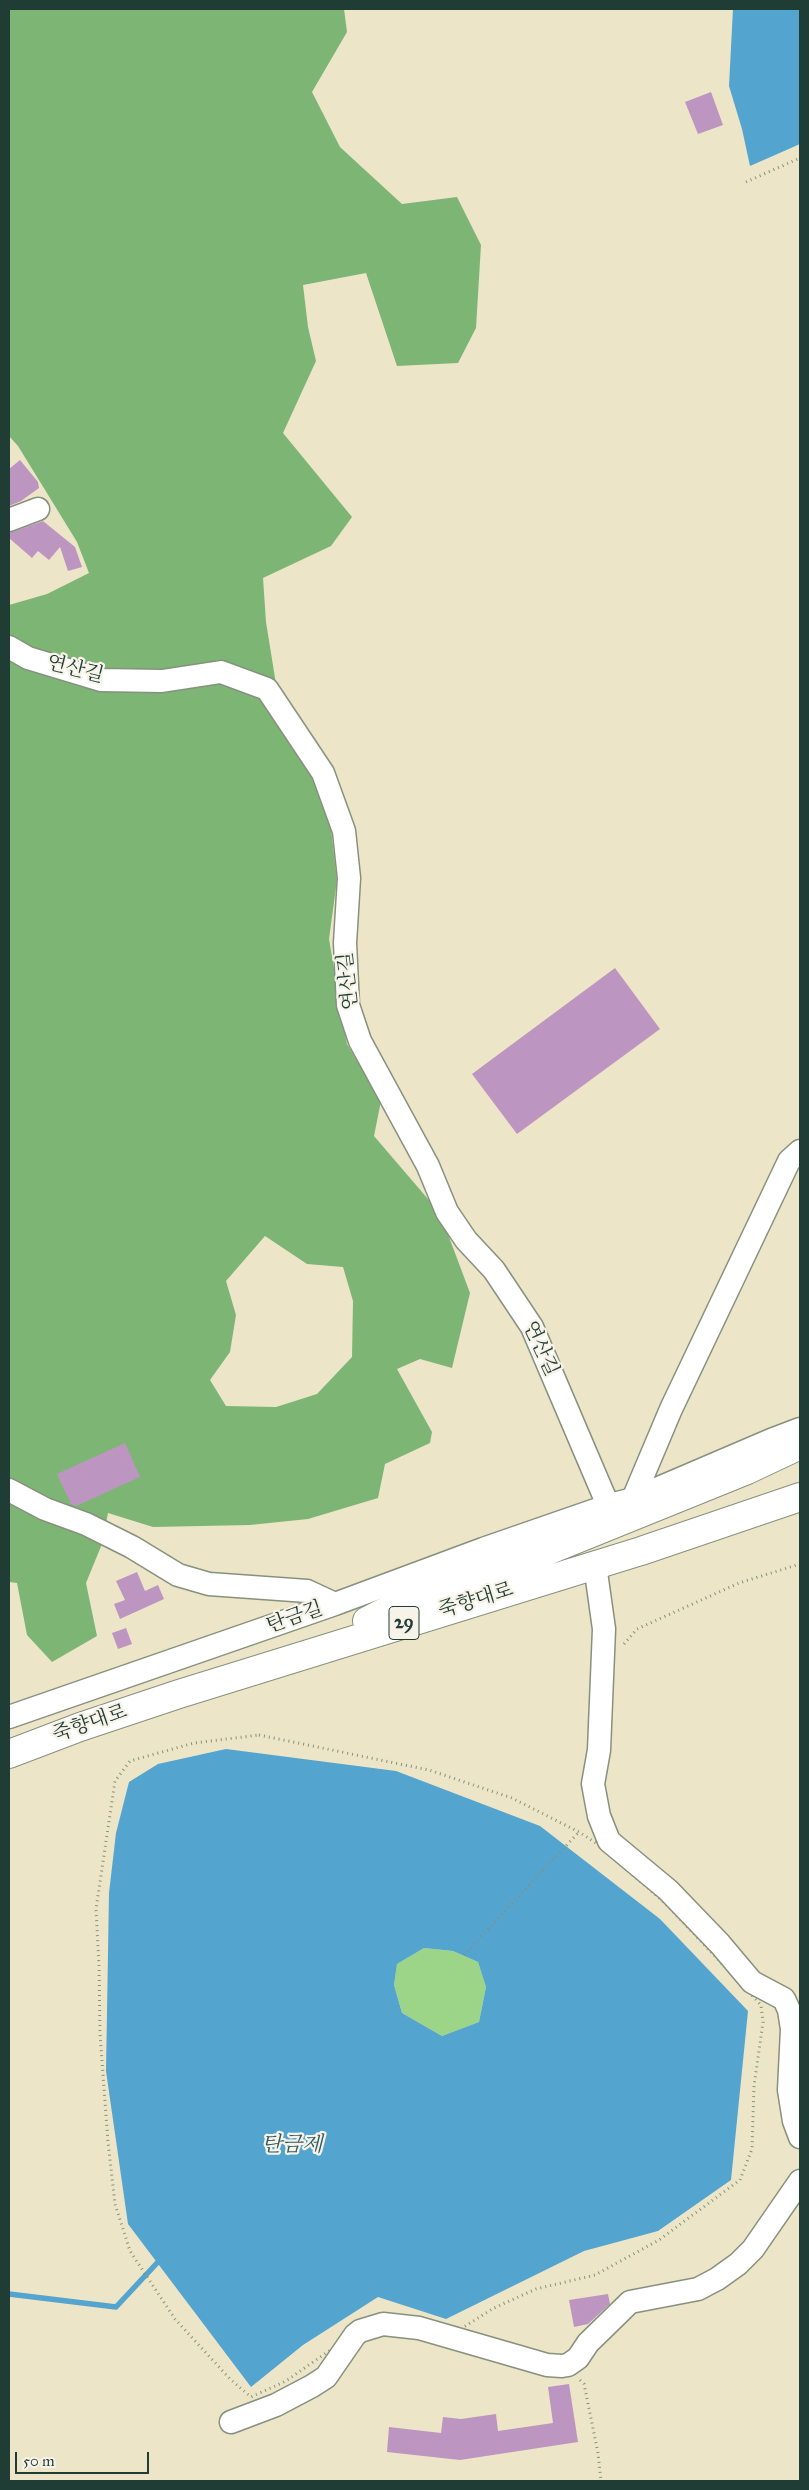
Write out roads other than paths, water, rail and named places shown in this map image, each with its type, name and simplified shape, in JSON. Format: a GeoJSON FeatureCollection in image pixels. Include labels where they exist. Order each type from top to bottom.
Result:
{"type":"FeatureCollection","features":[{"type":"Feature","properties":{"kind":"main road"},"geometry":{"type":"LineString","coordinates":[[293,1658],[422,1593],[537,1556],[613,1514],[800,1445]]}},
{"type":"Feature","properties":{"kind":"main road","name":"죽향대로"},"geometry":{"type":"LineString","coordinates":[[9,1754],[80,1727],[293,1658],[595,1565],[800,1497]]}},
{"type":"Feature","properties":{"kind":"street"},"geometry":{"type":"LineString","coordinates":[[9,520],[38,509]]}},
{"type":"Feature","properties":{"kind":"street","name":"연산길"},"geometry":{"type":"LineString","coordinates":[[9,647],[28,658],[101,680],[162,680],[221,672],[267,689],[323,773],[344,831],[349,878],[345,943],[348,1006],[360,1041],[428,1166],[447,1212],[466,1240],[494,1270],[532,1327],[613,1514]]}},
{"type":"Feature","properties":{"kind":"street"},"geometry":{"type":"LineString","coordinates":[[633,1499],[671,1409],[789,1161],[800,1151]]}},
{"type":"Feature","properties":{"kind":"street"},"geometry":{"type":"LineString","coordinates":[[335,1604],[482,1549],[613,1514],[633,1499],[800,1429]]}},
{"type":"Feature","properties":{"kind":"street","name":"탄금길"},"geometry":{"type":"LineString","coordinates":[[9,1490],[45,1509],[86,1524],[132,1547],[178,1575],[209,1584],[307,1591],[335,1604]]}},
{"type":"Feature","properties":{"kind":"street"},"geometry":{"type":"LineString","coordinates":[[595,1565],[604,1630],[599,1750],[593,1784],[596,1808],[609,1841],[668,1890],[720,1944],[752,1982],[784,1999],[789,2010],[792,2029],[789,2090],[794,2122],[800,2137]]}},
{"type":"Feature","properties":{"kind":"street","name":"탄금길"},"geometry":{"type":"LineString","coordinates":[[9,1717],[335,1604]]}},
{"type":"Feature","properties":{"kind":"street"},"geometry":{"type":"LineString","coordinates":[[231,2422],[276,2405],[326,2377],[355,2335],[360,2331],[383,2324],[419,2328],[547,2364],[568,2365],[578,2358],[588,2343],[630,2302],[698,2289],[717,2279],[738,2264],[753,2249],[800,2181]]}},
{"type":"Feature","properties":{"kind":"water"},"geometry":{"type":"Polygon","coordinates":[[[733,9],[800,9],[800,144],[750,166],[742,129],[729,86],[733,9]]]}},
{"type":"Feature","properties":{"kind":"water","name":"탄금제"},"geometry":{"type":"Polygon","coordinates":[[[226,1749],[396,1771],[540,1826],[660,1919],[748,2011],[731,2180],[658,2231],[584,2251],[446,2319],[378,2297],[303,2345],[251,2387],[128,2224],[106,2071],[109,1893],[116,1833],[129,1782],[158,1764],[226,1749]],[[424,1948],[397,1964],[394,1985],[402,2013],[442,2036],[479,2022],[486,1987],[478,1962],[453,1951],[424,1948]]]}},
{"type":"Feature","properties":{"kind":"waterway"},"geometry":{"type":"LineString","coordinates":[[9,2294],[116,2307],[157,2263]]}}]}
